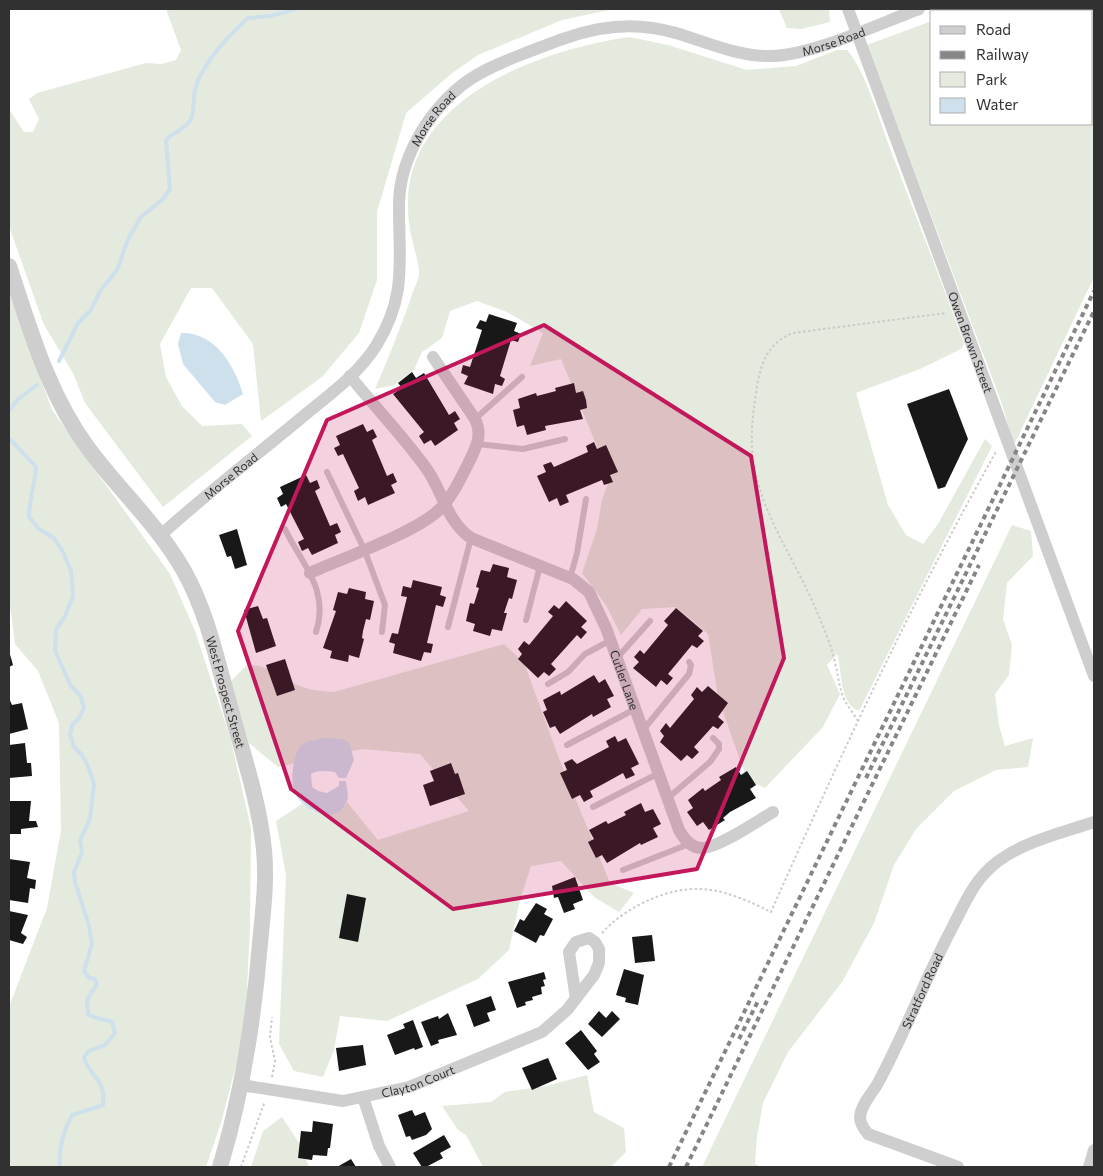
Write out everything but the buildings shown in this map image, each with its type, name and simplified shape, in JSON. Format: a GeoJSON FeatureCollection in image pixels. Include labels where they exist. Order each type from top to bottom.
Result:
{"type":"FeatureCollection","features":[{"type":"Feature","properties":{"kind":"street","name":"Owen Brown Street"},"geometry":{"type":"LineString","coordinates":[[848,9],[961,311],[1094,676]]}},
{"type":"Feature","properties":{"kind":"street","name":"Morse Road"},"geometry":{"type":"LineString","coordinates":[[162,534],[350,376],[376,346],[390,317],[397,294],[402,257],[398,206],[402,178],[408,159],[421,132],[438,108],[462,85],[488,69],[586,31],[617,26],[637,25],[653,27],[738,51],[768,56],[807,50],[919,9]]}},
{"type":"Feature","properties":{"kind":"street","name":"West Prospect Street"},"geometry":{"type":"LineString","coordinates":[[9,266],[39,354],[65,413],[88,447],[133,504],[162,534],[193,587],[208,627],[256,800],[264,848],[264,904],[256,996],[247,1061],[220,1167]]}},
{"type":"Feature","properties":{"kind":"street"},"geometry":{"type":"LineString","coordinates":[[310,573],[412,528],[434,514],[445,504],[478,444],[480,431],[475,419],[433,357]]}},
{"type":"Feature","properties":{"kind":"street","name":"Cutler Lane"},"geometry":{"type":"LineString","coordinates":[[350,376],[425,467],[457,527],[471,538],[570,578],[589,592],[595,601],[611,640],[679,830],[689,844]]}},
{"type":"Feature","properties":{"kind":"street"},"geometry":{"type":"LineString","coordinates":[[689,844],[702,848],[713,845],[773,812]]}},
{"type":"Feature","properties":{"kind":"street","name":"Stratford Road"},"geometry":{"type":"LineString","coordinates":[[958,1167],[868,1134],[862,1126],[860,1118],[863,1106],[878,1084],[942,946],[973,888],[985,872],[999,860],[1020,848],[1094,822]]}},
{"type":"Feature","properties":{"kind":"street"},"geometry":{"type":"LineString","coordinates":[[576,999],[569,952],[571,946],[582,938],[595,942]]}},
{"type":"Feature","properties":{"kind":"street","name":"Clayton Court"},"geometry":{"type":"LineString","coordinates":[[241,1085],[343,1101],[409,1087],[542,1032],[576,999],[594,975],[599,963],[599,949],[595,942]]}},
{"type":"Feature","properties":{"kind":"street"},"geometry":{"type":"LineString","coordinates":[[363,1097],[379,1146],[390,1167]]}},
{"type":"Feature","properties":{"kind":"street"},"geometry":{"type":"LineString","coordinates":[[1089,1167],[1094,1150]]}},
{"type":"Feature","properties":{"kind":"lane"},"geometry":{"type":"LineString","coordinates":[[475,419],[522,377]]}},
{"type":"Feature","properties":{"kind":"lane"},"geometry":{"type":"LineString","coordinates":[[478,444],[523,449],[565,440]]}},
{"type":"Feature","properties":{"kind":"lane"},"geometry":{"type":"LineString","coordinates":[[327,472],[364,549],[385,606],[382,632]]}},
{"type":"Feature","properties":{"kind":"lane"},"geometry":{"type":"LineString","coordinates":[[570,578],[577,554],[586,499]]}},
{"type":"Feature","properties":{"kind":"lane"},"geometry":{"type":"LineString","coordinates":[[285,529],[297,556],[310,573],[320,599],[322,615],[316,632]]}},
{"type":"Feature","properties":{"kind":"lane"},"geometry":{"type":"LineString","coordinates":[[448,627],[471,538]]}},
{"type":"Feature","properties":{"kind":"lane"},"geometry":{"type":"LineString","coordinates":[[526,620],[540,566]]}},
{"type":"Feature","properties":{"kind":"lane"},"geometry":{"type":"LineString","coordinates":[[617,658],[650,620]]}},
{"type":"Feature","properties":{"kind":"lane"},"geometry":{"type":"LineString","coordinates":[[548,684],[568,672],[585,654],[611,640]]}},
{"type":"Feature","properties":{"kind":"lane"},"geometry":{"type":"LineString","coordinates":[[643,730],[689,674],[692,665],[689,662]]}},
{"type":"Feature","properties":{"kind":"lane"},"geometry":{"type":"LineString","coordinates":[[567,745],[635,709]]}},
{"type":"Feature","properties":{"kind":"lane"},"geometry":{"type":"LineString","coordinates":[[668,798],[715,756],[719,744],[713,738]]}},
{"type":"Feature","properties":{"kind":"lane"},"geometry":{"type":"LineString","coordinates":[[593,807],[659,773]]}},
{"type":"Feature","properties":{"kind":"lane"},"geometry":{"type":"LineString","coordinates":[[623,870],[689,844]]}},
{"type":"Feature","properties":{"kind":"path"},"geometry":{"type":"LineString","coordinates":[[858,721],[845,701],[828,640],[814,605],[769,513],[758,482],[752,449],[752,418],[759,376],[765,357],[773,346],[781,338],[793,333],[961,311]]}},
{"type":"Feature","properties":{"kind":"path"},"geometry":{"type":"LineString","coordinates":[[595,942],[622,914],[670,893],[686,890],[707,890],[771,912],[858,721],[970,497],[1006,435]]}},
{"type":"Feature","properties":{"kind":"path"},"geometry":{"type":"LineString","coordinates":[[272,1017],[270,1037],[275,1061],[272,1073]]}},
{"type":"Feature","properties":{"kind":"path"},"geometry":{"type":"LineString","coordinates":[[241,1167],[265,1101]]}},
{"type":"Feature","properties":{"kind":"highlighted area"},"geometry":{"type":"Polygon","coordinates":[[[544,325],[751,456],[784,658],[697,869],[453,909],[291,789],[238,631],[327,420],[544,325]]]}},
{"type":"Feature","properties":{"kind":"green space"},"geometry":{"type":"Polygon","coordinates":[[[166,9],[614,9],[562,20],[478,55],[451,74],[406,113],[377,212],[377,280],[359,333],[322,377],[261,421],[253,344],[212,288],[191,288],[160,344],[166,377],[182,406],[202,426],[242,424],[252,436],[163,507],[85,403],[73,373],[44,325],[9,226],[9,109],[24,132],[33,132],[39,119],[29,99],[37,93],[146,63],[162,64],[176,60],[181,50],[166,9]]]}},
{"type":"Feature","properties":{"kind":"green space"},"geometry":{"type":"Polygon","coordinates":[[[779,9],[829,9],[830,22],[801,29],[787,28],[779,9]]]}},
{"type":"Feature","properties":{"kind":"green space"},"geometry":{"type":"Polygon","coordinates":[[[1094,9],[1094,277],[1014,445],[1002,404],[867,45],[930,22],[930,125],[1093,125],[1093,10],[962,10],[1094,9]]]}},
{"type":"Feature","properties":{"kind":"green space"},"geometry":{"type":"Polygon","coordinates":[[[629,37],[668,45],[747,70],[796,66],[837,50],[847,50],[854,59],[872,98],[964,344],[961,349],[920,369],[856,393],[888,505],[906,535],[923,544],[938,524],[985,439],[992,446],[859,711],[852,707],[844,694],[837,654],[827,665],[840,694],[823,727],[765,788],[747,780],[718,697],[708,634],[676,607],[642,609],[621,635],[606,605],[582,573],[597,529],[602,500],[610,478],[561,359],[530,366],[543,333],[507,312],[477,301],[450,311],[442,338],[422,352],[414,370],[394,385],[375,389],[419,276],[409,223],[408,197],[412,172],[425,142],[445,116],[471,95],[500,77],[532,62],[565,51],[629,37]]]}},
{"type":"Feature","properties":{"kind":"green space"},"geometry":{"type":"Polygon","coordinates":[[[9,293],[52,410],[170,574],[195,631],[230,737],[251,828],[250,927],[245,1030],[221,1123],[206,1167],[9,1167],[9,1007],[47,908],[61,830],[59,723],[38,671],[15,644],[9,598],[9,293]]]}},
{"type":"Feature","properties":{"kind":"green space"},"geometry":{"type":"Polygon","coordinates":[[[1012,525],[1031,531],[1033,556],[1007,583],[1003,619],[1012,645],[1009,675],[995,694],[999,725],[1005,746],[1033,738],[1028,767],[996,770],[954,791],[916,829],[894,865],[874,923],[842,982],[788,1052],[763,1103],[757,1137],[755,1164],[761,1167],[702,1167],[1012,525]]]}},
{"type":"Feature","properties":{"kind":"green space"},"geometry":{"type":"Polygon","coordinates":[[[504,644],[524,663],[560,761],[610,883],[634,893],[619,912],[594,897],[561,861],[531,866],[520,900],[509,950],[478,979],[387,1021],[340,1016],[334,1050],[323,1077],[294,1071],[279,1044],[286,875],[276,821],[302,804],[314,812],[343,809],[347,802],[378,840],[469,811],[420,754],[362,749],[278,767],[249,743],[230,682],[247,665],[256,665],[271,670],[291,682],[306,688],[334,692],[504,644]]]}},
{"type":"Feature","properties":{"kind":"green space"},"geometry":{"type":"Polygon","coordinates":[[[587,1075],[594,1112],[624,1128],[626,1152],[611,1167],[483,1167],[466,1135],[458,1130],[442,1106],[491,1102],[505,1092],[546,1086],[587,1075]]]}},
{"type":"Feature","properties":{"kind":"green space"},"geometry":{"type":"Polygon","coordinates":[[[282,1117],[299,1143],[309,1167],[251,1167],[263,1131],[282,1117]]]}},
{"type":"Feature","properties":{"kind":"water"},"geometry":{"type":"Polygon","coordinates":[[[181,333],[193,334],[213,344],[221,352],[234,372],[243,394],[225,405],[215,402],[183,364],[178,344],[181,333]]]}},
{"type":"Feature","properties":{"kind":"water"},"geometry":{"type":"Polygon","coordinates":[[[324,738],[342,739],[349,742],[354,760],[346,778],[339,778],[335,772],[320,771],[311,774],[312,787],[327,793],[339,786],[339,781],[346,781],[348,795],[346,803],[335,814],[328,815],[313,811],[300,801],[294,790],[292,777],[300,746],[306,742],[324,738]]]}},
{"type":"Feature","properties":{"kind":"waterway"},"geometry":{"type":"LineString","coordinates":[[59,361],[78,323],[91,310],[100,291],[117,270],[128,239],[141,217],[162,200],[170,189],[166,140],[185,127],[190,121],[198,80],[209,61],[224,42],[248,18],[270,16],[296,9]]}},
{"type":"Feature","properties":{"kind":"waterway"},"geometry":{"type":"LineString","coordinates":[[9,411],[17,400],[37,385]]}},
{"type":"Feature","properties":{"kind":"waterway"},"geometry":{"type":"LineString","coordinates":[[9,438],[36,467],[29,517],[39,529],[54,538],[63,552],[71,571],[73,596],[65,616],[56,630],[55,651],[71,686],[80,695],[84,707],[80,717],[72,725],[70,735],[74,747],[82,755],[88,766],[94,784],[90,819],[80,840],[82,852],[74,872],[92,944],[84,971],[89,978],[95,979],[97,984],[87,1000],[88,1014],[112,1022],[115,1033],[105,1045],[89,1051],[84,1057],[90,1070],[100,1083],[103,1105],[72,1115],[62,1140],[60,1167]]}},
{"type":"Feature","properties":{"kind":"railway"},"geometry":{"type":"LineString","coordinates":[[669,1167],[1094,291]]}},
{"type":"Feature","properties":{"kind":"railway"},"geometry":{"type":"LineString","coordinates":[[866,778],[1094,311]]}},
{"type":"Feature","properties":{"kind":"railway"},"geometry":{"type":"LineString","coordinates":[[686,1167],[979,565]]}},
{"type":"Feature","properties":{"kind":"railway"},"geometry":{"type":"LineString","coordinates":[[739,1039],[758,1001]]}}]}
